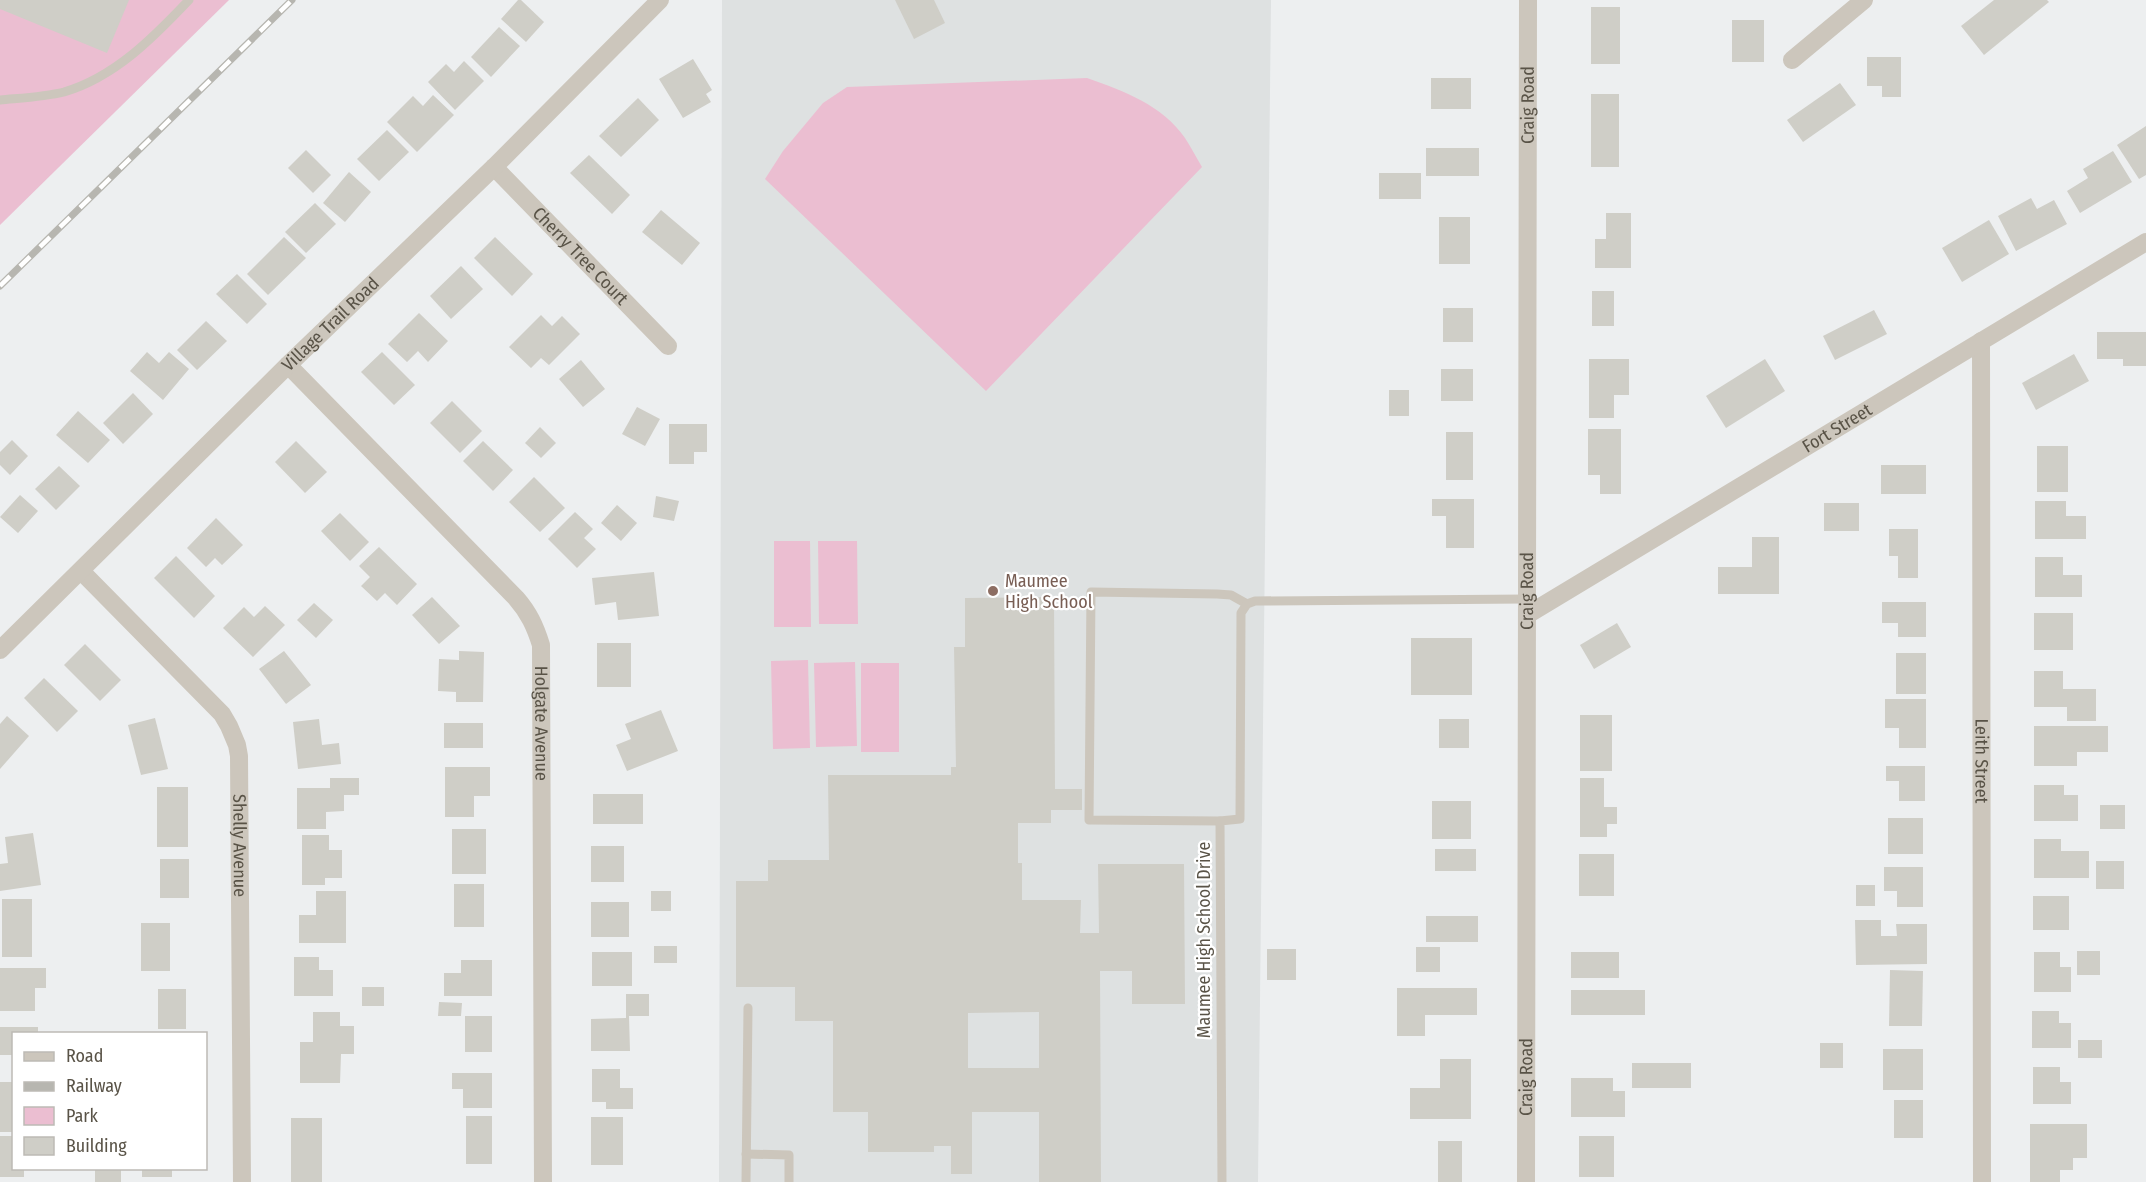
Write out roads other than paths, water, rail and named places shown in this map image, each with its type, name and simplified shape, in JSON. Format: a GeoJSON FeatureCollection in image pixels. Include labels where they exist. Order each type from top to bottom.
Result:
{"type":"FeatureCollection","features":[{"type":"Feature","properties":{"kind":"street","name":"Village Trail Road"},"geometry":{"type":"LineString","coordinates":[[0,650],[288,365],[494,167],[660,0]]}},
{"type":"Feature","properties":{"kind":"street","name":"Craig Road"},"geometry":{"type":"LineString","coordinates":[[1526,1182],[1528,0]]}},
{"type":"Feature","properties":{"kind":"street"},"geometry":{"type":"LineString","coordinates":[[1792,60],[1864,0]]}},
{"type":"Feature","properties":{"kind":"street","name":"Cherry Tree Court"},"geometry":{"type":"LineString","coordinates":[[494,167],[668,346]]}},
{"type":"Feature","properties":{"kind":"street","name":"Fort Street"},"geometry":{"type":"LineString","coordinates":[[1527,607],[2146,242]]}},
{"type":"Feature","properties":{"kind":"street","name":"Leith Street"},"geometry":{"type":"LineString","coordinates":[[1981,341],[1982,1182]]}},
{"type":"Feature","properties":{"kind":"street","name":"Holgate Avenue"},"geometry":{"type":"LineString","coordinates":[[288,365],[516,598],[529,613],[541,645],[543,1182]]}},
{"type":"Feature","properties":{"kind":"street","name":"Shelly Avenue"},"geometry":{"type":"LineString","coordinates":[[81,571],[222,714],[237,745],[242,1182]]}},
{"type":"Feature","properties":{"kind":"lane"},"geometry":{"type":"LineString","coordinates":[[0,100],[63,92],[102,77],[154,37],[189,0]]}},
{"type":"Feature","properties":{"kind":"lane"},"geometry":{"type":"LineString","coordinates":[[1220,821],[1089,820],[1091,592],[1232,595],[1247,604],[1255,601],[1527,607]]}},
{"type":"Feature","properties":{"kind":"lane","name":"Maumee High School Drive"},"geometry":{"type":"LineString","coordinates":[[1222,1182],[1220,821],[1240,819],[1239,626],[1241,613],[1247,604]]}},
{"type":"Feature","properties":{"kind":"lane"},"geometry":{"type":"LineString","coordinates":[[746,1182],[748,1008]]}},
{"type":"Feature","properties":{"kind":"lane"},"geometry":{"type":"LineString","coordinates":[[746,1154],[789,1155],[789,1182]]}},
{"type":"Feature","properties":{"kind":"railway"},"geometry":{"type":"LineString","coordinates":[[0,286],[292,0]]}},
{"type":"Feature","properties":{"kind":"place","name":"Maumee High School"},"geometry":{"type":"Point","coordinates":[993,591]}}]}
